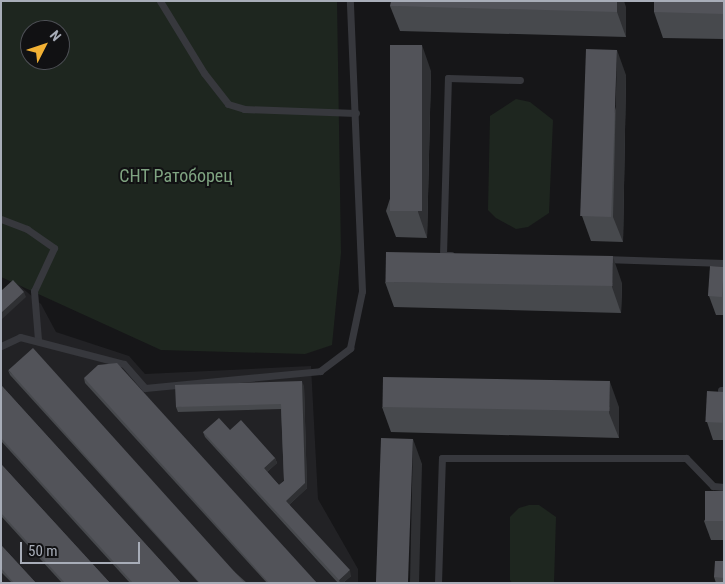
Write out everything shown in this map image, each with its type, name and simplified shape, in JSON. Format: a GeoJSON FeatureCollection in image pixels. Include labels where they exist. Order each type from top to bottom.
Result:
{"type":"FeatureCollection","features":[{"type":"Feature","properties":{"kind":"lane"},"geometry":{"type":"LineString","coordinates":[[160,1],[204,73],[228,104],[244,108],[356,113]]}},
{"type":"Feature","properties":{"kind":"lane"},"geometry":{"type":"LineString","coordinates":[[1,346],[20,337],[38,340],[124,364],[145,388],[320,371],[350,348],[362,291],[350,1]]}},
{"type":"Feature","properties":{"kind":"lane"},"geometry":{"type":"LineString","coordinates":[[462,255],[443,255],[448,78],[520,80]]}},
{"type":"Feature","properties":{"kind":"lane"},"geometry":{"type":"LineString","coordinates":[[1,219],[27,229],[54,248],[34,291],[38,340]]}},
{"type":"Feature","properties":{"kind":"lane"},"geometry":{"type":"LineString","coordinates":[[598,259],[724,263]]}},
{"type":"Feature","properties":{"kind":"lane"},"geometry":{"type":"LineString","coordinates":[[438,583],[442,458],[686,458],[713,486],[724,487]]}},
{"type":"Feature","properties":{"kind":"shaded area"},"geometry":{"type":"Polygon","coordinates":[[[13,280],[41,304],[56,332],[129,356],[145,374],[311,366],[318,499],[358,569],[358,583],[1,583],[1,291],[13,280]]]}},
{"type":"Feature","properties":{"kind":"green space","name":"СНТ Ратоборец"},"geometry":{"type":"Polygon","coordinates":[[[1,1],[337,1],[341,253],[332,345],[305,354],[161,350],[1,277],[1,1]]]}},
{"type":"Feature","properties":{"kind":"green space"},"geometry":{"type":"Polygon","coordinates":[[[516,99],[530,102],[553,120],[549,213],[528,227],[516,229],[496,218],[488,210],[490,116],[516,99]]]}},
{"type":"Feature","properties":{"kind":"green space"},"geometry":{"type":"Polygon","coordinates":[[[539,505],[556,517],[554,583],[512,583],[510,580],[510,517],[519,508],[539,505]]]}},
{"type":"Feature","properties":{"kind":"building"},"geometry":{"type":"Polygon","coordinates":[[[391,1],[617,1],[617,12],[390,6],[391,1]]]}},
{"type":"Feature","properties":{"kind":"building"},"geometry":{"type":"Polygon","coordinates":[[[654,1],[724,1],[724,14],[654,12],[654,1]]]}},
{"type":"Feature","properties":{"kind":"building"},"geometry":{"type":"Polygon","coordinates":[[[390,45],[422,45],[422,211],[390,211],[390,45]]]}},
{"type":"Feature","properties":{"kind":"building"},"geometry":{"type":"Polygon","coordinates":[[[586,49],[617,50],[611,217],[580,216],[586,49]]]}},
{"type":"Feature","properties":{"kind":"building"},"geometry":{"type":"Polygon","coordinates":[[[386,252],[613,256],[612,286],[385,282],[386,252]]]}},
{"type":"Feature","properties":{"kind":"building"},"geometry":{"type":"Polygon","coordinates":[[[710,266],[724,267],[722,297],[708,296],[710,266]]]}},
{"type":"Feature","properties":{"kind":"building"},"geometry":{"type":"Polygon","coordinates":[[[13,280],[24,292],[1,313],[1,291],[13,280]]]}},
{"type":"Feature","properties":{"kind":"building"},"geometry":{"type":"Polygon","coordinates":[[[33,348],[245,583],[200,583],[8,370],[33,348]]]}},
{"type":"Feature","properties":{"kind":"building"},"geometry":{"type":"Polygon","coordinates":[[[117,363],[317,583],[269,583],[84,378],[98,365],[117,363]]]}},
{"type":"Feature","properties":{"kind":"building"},"geometry":{"type":"Polygon","coordinates":[[[383,377],[610,381],[609,411],[382,407],[383,377]]]}},
{"type":"Feature","properties":{"kind":"building"},"geometry":{"type":"Polygon","coordinates":[[[302,381],[305,483],[286,501],[350,570],[339,580],[203,432],[219,418],[230,430],[241,420],[275,458],[264,468],[279,485],[284,481],[281,404],[176,407],[175,385],[302,381]]]}},
{"type":"Feature","properties":{"kind":"building"},"geometry":{"type":"Polygon","coordinates":[[[1,385],[181,583],[133,583],[1,438],[1,385]]]}},
{"type":"Feature","properties":{"kind":"building"},"geometry":{"type":"Polygon","coordinates":[[[707,391],[724,392],[722,423],[705,422],[707,391]]]}},
{"type":"Feature","properties":{"kind":"building"},"geometry":{"type":"Polygon","coordinates":[[[381,438],[413,439],[408,583],[376,583],[381,438]]]}},
{"type":"Feature","properties":{"kind":"building"},"geometry":{"type":"Polygon","coordinates":[[[1,464],[110,583],[65,583],[1,513],[1,464]]]}},
{"type":"Feature","properties":{"kind":"building"},"geometry":{"type":"Polygon","coordinates":[[[705,491],[724,491],[724,521],[705,521],[705,491]]]}},
{"type":"Feature","properties":{"kind":"building"},"geometry":{"type":"Polygon","coordinates":[[[1,545],[36,583],[14,583],[1,568],[1,545]]]}},
{"type":"Feature","properties":{"kind":"building"},"geometry":{"type":"Polygon","coordinates":[[[715,561],[724,561],[724,578],[714,577],[715,561]]]}}]}
